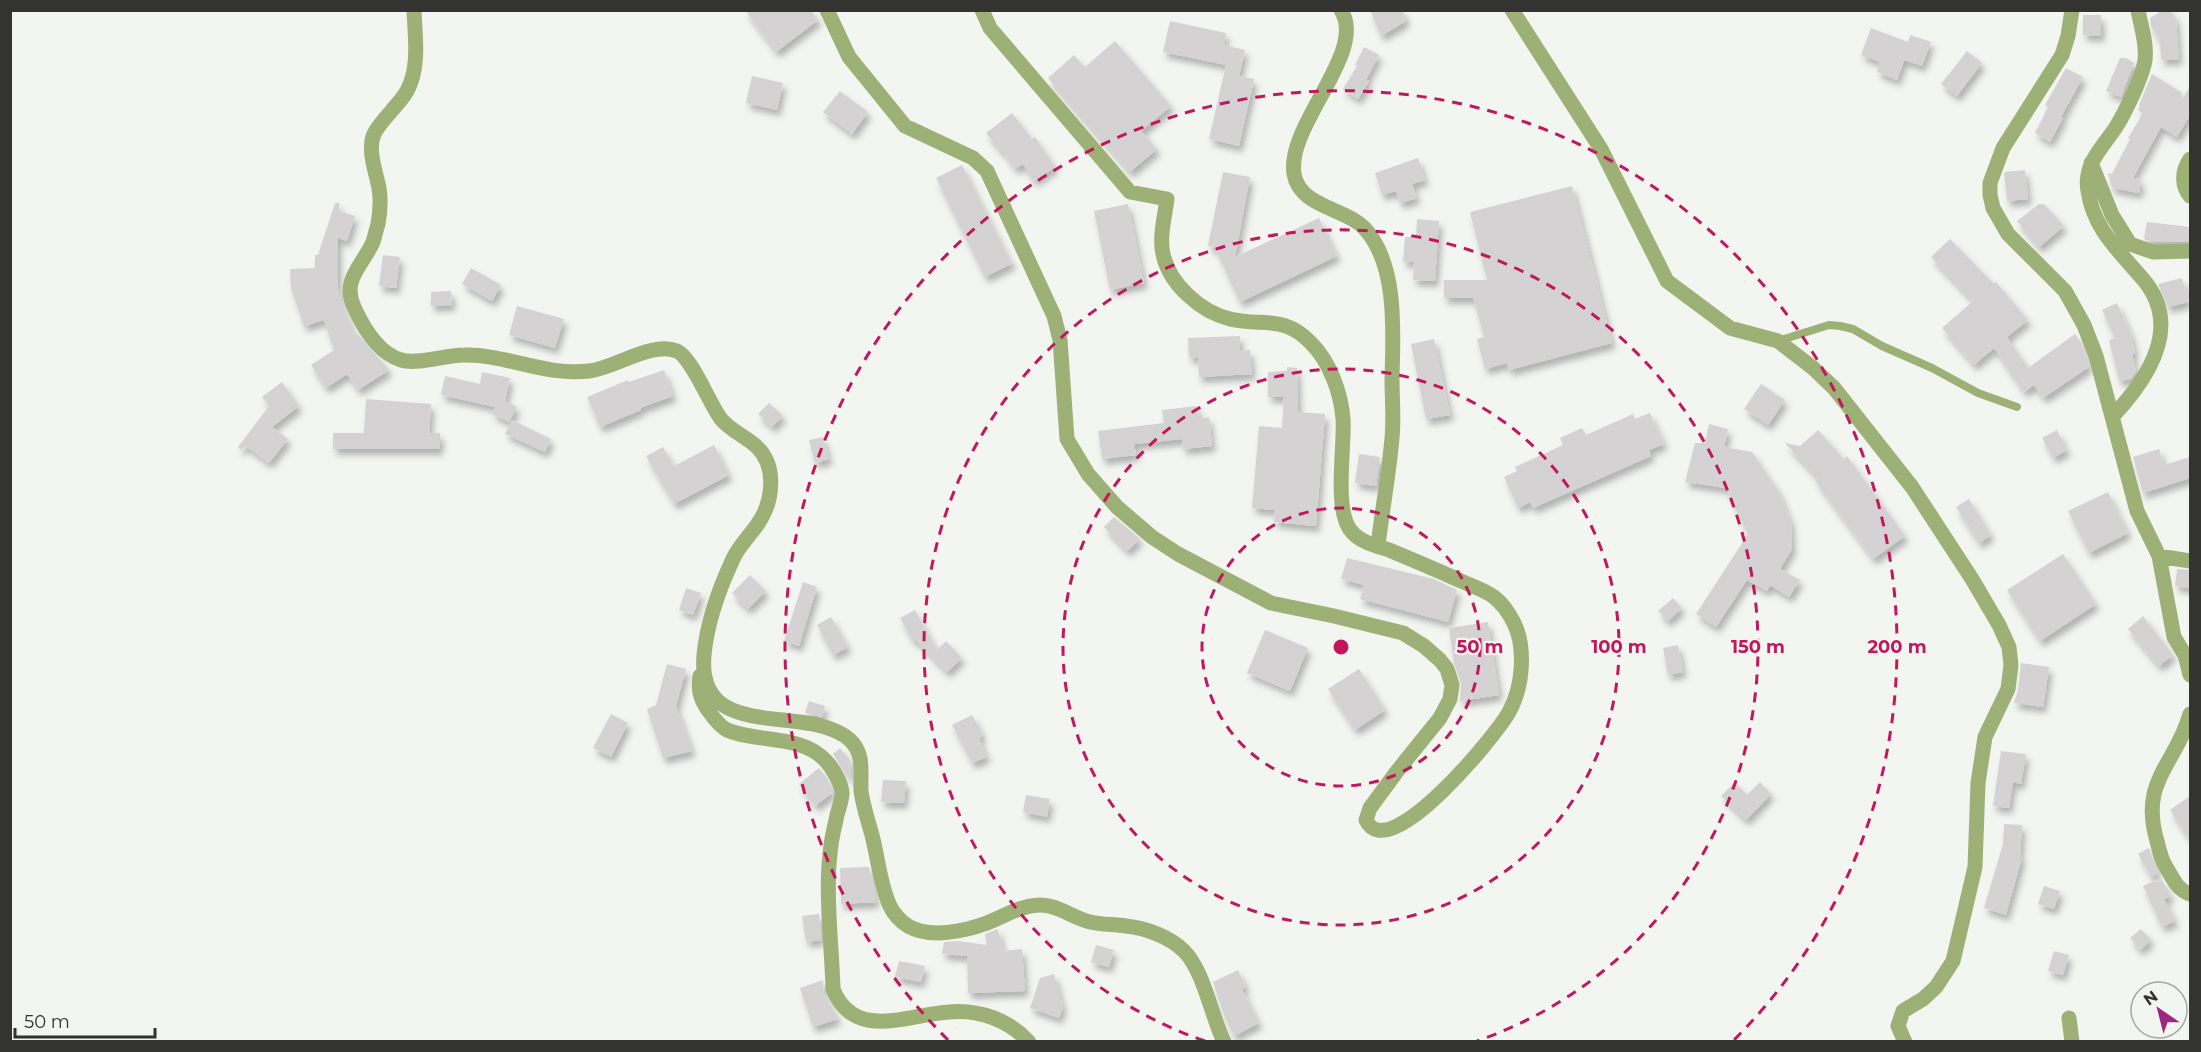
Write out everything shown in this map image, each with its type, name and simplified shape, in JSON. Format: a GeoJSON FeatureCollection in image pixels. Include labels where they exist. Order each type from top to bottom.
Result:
{"type":"FeatureCollection","features":[{"type":"Feature","properties":{"kind":"street"},"geometry":{"type":"LineString","coordinates":[[414,10],[416,61],[409,88],[374,134],[372,146],[374,169],[380,192],[380,218],[373,244],[349,284],[350,300],[371,337],[387,354],[403,361],[468,355],[553,372],[591,371],[652,351],[679,352],[689,360],[701,386],[723,421],[738,435],[757,447],[770,467],[769,495],[761,519],[735,554],[711,616],[698,687],[701,701],[713,718],[725,729],[748,736],[799,745],[814,751],[825,759],[839,781],[842,793],[832,837],[829,869],[833,989],[838,1000],[855,1016],[877,1021],[900,1021],[949,1011],[978,1013],[1001,1019],[1029,1041]]}},
{"type":"Feature","properties":{"kind":"street"},"geometry":{"type":"LineString","coordinates":[[826,10],[849,57],[905,126],[973,158],[987,171],[1054,316],[1060,340],[1067,439],[1088,474],[1117,507],[1152,537],[1178,554],[1271,603],[1403,633],[1424,645],[1440,660],[1452,686],[1450,699],[1440,718],[1370,808],[1366,820],[1369,826],[1377,831],[1392,830],[1412,818],[1443,791],[1488,741],[1510,711],[1521,676],[1522,659],[1515,624],[1506,608],[1494,597],[1427,565],[1352,534],[1346,524],[1342,507],[1343,420],[1341,401],[1323,358],[1311,343],[1292,328],[1276,322],[1231,319],[1212,312],[1175,281],[1162,254],[1167,199],[1130,192],[990,28],[982,10]]}},
{"type":"Feature","properties":{"kind":"street"},"geometry":{"type":"LineString","coordinates":[[1341,10],[1348,32],[1345,47],[1305,128],[1294,157],[1294,173],[1298,187],[1308,198],[1346,214],[1366,230],[1379,250],[1385,269],[1393,312],[1392,436],[1378,546]]}},
{"type":"Feature","properties":{"kind":"street"},"geometry":{"type":"LineString","coordinates":[[1512,10],[1601,149],[1667,281],[1730,328],[1778,341],[1813,368],[1834,388],[1912,487],[1972,579],[1999,624],[2009,646],[2011,665],[2008,689],[1985,737],[1978,783],[1975,867],[1953,960],[1936,987],[1923,999],[1903,1011],[1898,1026],[1905,1041]]}},
{"type":"Feature","properties":{"kind":"street"},"geometry":{"type":"LineString","coordinates":[[2072,10],[2062,55],[2003,148],[1990,183],[1990,195],[1993,208],[2008,234],[2065,291],[2076,309],[2096,356],[2137,511],[2159,556],[2174,637],[2185,655],[2190,675]]}},
{"type":"Feature","properties":{"kind":"street"},"geometry":{"type":"LineString","coordinates":[[2112,417],[2135,393],[2149,370],[2157,352],[2160,328],[2158,302],[2144,280],[2107,238],[2095,218],[2087,190],[2088,170],[2091,163],[2097,151],[2117,126],[2133,94],[2145,61],[2144,35],[2138,10]]}},
{"type":"Feature","properties":{"kind":"street"},"geometry":{"type":"LineString","coordinates":[[2190,159],[2183,174],[2190,196]]}},
{"type":"Feature","properties":{"kind":"street"},"geometry":{"type":"LineString","coordinates":[[2091,163],[2112,214],[2130,244],[2153,252],[2190,251]]}},
{"type":"Feature","properties":{"kind":"street"},"geometry":{"type":"LineString","coordinates":[[2159,556],[2190,561]]}},
{"type":"Feature","properties":{"kind":"street"},"geometry":{"type":"LineString","coordinates":[[703,658],[707,688],[714,699],[726,707],[761,718],[817,724],[834,729],[855,744],[862,768],[861,790],[865,811],[888,903],[897,917],[908,926],[924,932],[941,933],[985,923],[1022,908],[1041,905],[1089,922],[1141,929],[1169,939],[1186,952],[1198,972],[1214,1021],[1224,1041]]}},
{"type":"Feature","properties":{"kind":"street"},"geometry":{"type":"LineString","coordinates":[[2190,714],[2175,751],[2160,773],[2155,786],[2151,821],[2163,861],[2176,885],[2190,894]]}},
{"type":"Feature","properties":{"kind":"street"},"geometry":{"type":"LineString","coordinates":[[2069,1018],[2072,1041]]}},
{"type":"Feature","properties":{"kind":"lane"},"geometry":{"type":"LineString","coordinates":[[1778,341],[1829,325],[1853,329],[1882,346],[1932,368],[1978,393],[2017,407]]}},
{"type":"Feature","properties":{"kind":"building"},"geometry":{"type":"Polygon","coordinates":[[[745,10],[811,10],[818,20],[776,52],[745,10]]]}},
{"type":"Feature","properties":{"kind":"building"},"geometry":{"type":"Polygon","coordinates":[[[1370,10],[1403,10],[1406,21],[1381,36],[1370,10]]]}},
{"type":"Feature","properties":{"kind":"building"},"geometry":{"type":"Polygon","coordinates":[[[2163,10],[2171,10],[2176,20],[2179,59],[2161,60],[2160,40],[2151,26],[2150,18],[2163,10]]]}},
{"type":"Feature","properties":{"kind":"building"},"geometry":{"type":"Polygon","coordinates":[[[2083,15],[2101,15],[2101,36],[2083,35],[2083,15]]]}},
{"type":"Feature","properties":{"kind":"building"},"geometry":{"type":"Polygon","coordinates":[[[1170,21],[1226,33],[1224,45],[1245,50],[1239,76],[1254,79],[1239,146],[1209,139],[1226,65],[1163,52],[1170,21]]]}},
{"type":"Feature","properties":{"kind":"building"},"geometry":{"type":"Polygon","coordinates":[[[1871,28],[1908,42],[1910,35],[1931,42],[1922,66],[1904,60],[1897,80],[1877,72],[1880,62],[1861,55],[1871,28]]]}},
{"type":"Feature","properties":{"kind":"building"},"geometry":{"type":"Polygon","coordinates":[[[1115,41],[1171,106],[1141,131],[1157,149],[1130,172],[1048,78],[1074,55],[1085,67],[1115,41]]]}},
{"type":"Feature","properties":{"kind":"building"},"geometry":{"type":"Polygon","coordinates":[[[1364,47],[1379,55],[1366,80],[1369,81],[1358,99],[1343,89],[1357,66],[1355,65],[1364,47]]]}},
{"type":"Feature","properties":{"kind":"building"},"geometry":{"type":"Polygon","coordinates":[[[1967,51],[1982,63],[1957,96],[1941,84],[1967,51]]]}},
{"type":"Feature","properties":{"kind":"building"},"geometry":{"type":"Polygon","coordinates":[[[2120,58],[2126,58],[2134,63],[2121,97],[2106,91],[2120,58]]]}},
{"type":"Feature","properties":{"kind":"building"},"geometry":{"type":"Polygon","coordinates":[[[2066,68],[2083,77],[2050,142],[2035,133],[2048,107],[2045,105],[2066,68]]]}},
{"type":"Feature","properties":{"kind":"building"},"geometry":{"type":"Polygon","coordinates":[[[2152,74],[2181,92],[2182,100],[2190,86],[2190,115],[2177,137],[2161,127],[2133,178],[2141,179],[2139,193],[2112,188],[2108,173],[2112,174],[2130,139],[2128,138],[2143,113],[2138,110],[2139,105],[2152,74]]]}},
{"type":"Feature","properties":{"kind":"building"},"geometry":{"type":"Polygon","coordinates":[[[752,76],[783,83],[777,110],[746,103],[752,76]]]}},
{"type":"Feature","properties":{"kind":"building"},"geometry":{"type":"Polygon","coordinates":[[[840,91],[868,112],[852,134],[823,112],[840,91]]]}},
{"type":"Feature","properties":{"kind":"building"},"geometry":{"type":"Polygon","coordinates":[[[1012,113],[1032,139],[1035,137],[1055,167],[1034,181],[1023,164],[1015,169],[986,133],[1012,113]]]}},
{"type":"Feature","properties":{"kind":"building"},"geometry":{"type":"Polygon","coordinates":[[[1418,158],[1425,180],[1412,184],[1417,198],[1400,203],[1396,191],[1382,195],[1375,173],[1418,158]]]}},
{"type":"Feature","properties":{"kind":"building"},"geometry":{"type":"Polygon","coordinates":[[[962,165],[1013,263],[985,277],[936,178],[962,165]]]}},
{"type":"Feature","properties":{"kind":"building"},"geometry":{"type":"Polygon","coordinates":[[[2025,170],[2028,199],[2007,201],[2004,172],[2025,170]]]}},
{"type":"Feature","properties":{"kind":"building"},"geometry":{"type":"Polygon","coordinates":[[[1223,172],[1250,177],[1235,257],[1319,218],[1337,256],[1240,302],[1215,248],[1208,246],[1223,172]]]}},
{"type":"Feature","properties":{"kind":"building"},"geometry":{"type":"Polygon","coordinates":[[[1572,186],[1612,343],[1509,370],[1507,363],[1485,369],[1477,339],[1484,337],[1473,298],[1444,298],[1444,280],[1487,280],[1470,212],[1572,186]]]}},
{"type":"Feature","properties":{"kind":"building"},"geometry":{"type":"Polygon","coordinates":[[[335,203],[339,203],[339,211],[355,216],[347,241],[338,238],[338,289],[341,301],[355,336],[358,334],[389,370],[358,390],[347,374],[326,388],[311,365],[334,350],[324,320],[304,326],[291,288],[290,269],[315,268],[315,255],[318,255],[335,203]]]}},
{"type":"Feature","properties":{"kind":"building"},"geometry":{"type":"Polygon","coordinates":[[[1128,204],[1144,283],[1110,290],[1094,211],[1128,204]]]}},
{"type":"Feature","properties":{"kind":"building"},"geometry":{"type":"Polygon","coordinates":[[[2039,204],[2044,204],[2064,226],[2039,247],[2017,221],[2039,204]]]}},
{"type":"Feature","properties":{"kind":"building"},"geometry":{"type":"Polygon","coordinates":[[[1417,219],[1439,221],[1435,281],[1413,280],[1414,262],[1403,262],[1405,237],[1416,237],[1417,219]]]}},
{"type":"Feature","properties":{"kind":"building"},"geometry":{"type":"Polygon","coordinates":[[[2147,222],[2190,227],[2190,241],[2155,242],[2144,239],[2147,222]]]}},
{"type":"Feature","properties":{"kind":"building"},"geometry":{"type":"Polygon","coordinates":[[[1950,239],[1994,284],[1996,282],[2028,320],[2007,337],[2028,368],[2075,334],[2080,341],[2089,367],[2043,398],[2034,385],[2024,392],[1994,348],[1974,365],[1942,328],[1973,301],[1931,257],[1950,239]]]}},
{"type":"Feature","properties":{"kind":"building"},"geometry":{"type":"Polygon","coordinates":[[[383,255],[400,257],[396,288],[379,286],[383,255]]]}},
{"type":"Feature","properties":{"kind":"building"},"geometry":{"type":"Polygon","coordinates":[[[471,268],[501,285],[492,301],[462,284],[471,268]]]}},
{"type":"Feature","properties":{"kind":"building"},"geometry":{"type":"Polygon","coordinates":[[[2182,278],[2189,302],[2168,307],[2158,284],[2182,278]]]}},
{"type":"Feature","properties":{"kind":"building"},"geometry":{"type":"Polygon","coordinates":[[[451,291],[452,305],[431,306],[431,292],[451,291]]]}},
{"type":"Feature","properties":{"kind":"building"},"geometry":{"type":"Polygon","coordinates":[[[2117,303],[2131,334],[2136,371],[2131,379],[2119,381],[2109,340],[2115,338],[2102,310],[2117,303]]]}},
{"type":"Feature","properties":{"kind":"building"},"geometry":{"type":"Polygon","coordinates":[[[517,306],[564,319],[555,348],[509,335],[517,306]]]}},
{"type":"Feature","properties":{"kind":"building"},"geometry":{"type":"Polygon","coordinates":[[[1240,336],[1240,351],[1250,350],[1252,374],[1199,377],[1198,357],[1189,358],[1188,338],[1240,336]]]}},
{"type":"Feature","properties":{"kind":"building"},"geometry":{"type":"Polygon","coordinates":[[[1434,339],[1450,415],[1426,419],[1411,344],[1434,339]]]}},
{"type":"Feature","properties":{"kind":"building"},"geometry":{"type":"Polygon","coordinates":[[[1287,367],[1297,368],[1298,412],[1325,414],[1316,526],[1274,522],[1275,510],[1252,508],[1259,426],[1282,428],[1284,397],[1268,397],[1268,372],[1287,371],[1287,367]]]}},
{"type":"Feature","properties":{"kind":"building"},"geometry":{"type":"Polygon","coordinates":[[[664,370],[673,396],[640,408],[641,410],[600,427],[587,397],[628,380],[629,382],[664,370]]]}},
{"type":"Feature","properties":{"kind":"building"},"geometry":{"type":"Polygon","coordinates":[[[482,372],[510,378],[505,401],[517,407],[509,422],[492,414],[495,407],[441,395],[445,376],[480,384],[482,372]]]}},
{"type":"Feature","properties":{"kind":"building"},"geometry":{"type":"Polygon","coordinates":[[[282,382],[299,406],[272,427],[288,439],[269,463],[246,446],[241,450],[238,447],[269,406],[262,397],[282,382]]]}},
{"type":"Feature","properties":{"kind":"building"},"geometry":{"type":"Polygon","coordinates":[[[1761,384],[1785,400],[1768,425],[1744,409],[1761,384]]]}},
{"type":"Feature","properties":{"kind":"building"},"geometry":{"type":"Polygon","coordinates":[[[366,399],[431,404],[429,433],[440,433],[440,449],[333,449],[333,433],[364,433],[366,399]]]}},
{"type":"Feature","properties":{"kind":"building"},"geometry":{"type":"Polygon","coordinates":[[[769,403],[783,416],[772,427],[758,414],[769,403]]]}},
{"type":"Feature","properties":{"kind":"building"},"geometry":{"type":"Polygon","coordinates":[[[1197,406],[1199,419],[1209,417],[1212,446],[1183,449],[1182,439],[1134,444],[1136,455],[1102,459],[1098,431],[1164,423],[1162,410],[1197,406]]]}},
{"type":"Feature","properties":{"kind":"building"},"geometry":{"type":"Polygon","coordinates":[[[1650,413],[1664,444],[1649,450],[1651,456],[1533,508],[1530,502],[1518,508],[1504,477],[1517,471],[1515,467],[1563,445],[1560,438],[1582,428],[1586,435],[1633,414],[1635,419],[1650,413]]]}},
{"type":"Feature","properties":{"kind":"building"},"geometry":{"type":"Polygon","coordinates":[[[512,420],[551,439],[545,452],[505,434],[512,420]]]}},
{"type":"Feature","properties":{"kind":"building"},"geometry":{"type":"Polygon","coordinates":[[[1709,424],[1728,429],[1724,447],[1752,452],[1779,492],[1791,522],[1792,549],[1780,569],[1800,580],[1789,597],[1770,585],[1767,591],[1747,580],[1716,627],[1696,614],[1748,534],[1726,488],[1685,482],[1695,443],[1705,443],[1709,424]]]}},
{"type":"Feature","properties":{"kind":"building"},"geometry":{"type":"Polygon","coordinates":[[[1818,430],[1844,459],[1847,456],[1905,536],[1873,559],[1815,480],[1818,478],[1785,443],[1800,446],[1818,430]]]}},
{"type":"Feature","properties":{"kind":"building"},"geometry":{"type":"Polygon","coordinates":[[[2057,430],[2067,450],[2053,458],[2042,438],[2057,430]]]}},
{"type":"Feature","properties":{"kind":"building"},"geometry":{"type":"Polygon","coordinates":[[[823,437],[829,459],[815,463],[809,440],[823,437]]]}},
{"type":"Feature","properties":{"kind":"building"},"geometry":{"type":"Polygon","coordinates":[[[714,445],[729,475],[674,504],[646,456],[663,447],[674,466],[714,445]]]}},
{"type":"Feature","properties":{"kind":"building"},"geometry":{"type":"Polygon","coordinates":[[[2159,449],[2164,465],[2190,457],[2190,478],[2143,493],[2133,457],[2159,449]]]}},
{"type":"Feature","properties":{"kind":"building"},"geometry":{"type":"Polygon","coordinates":[[[1359,454],[1380,457],[1376,486],[1355,483],[1359,454]]]}},
{"type":"Feature","properties":{"kind":"building"},"geometry":{"type":"Polygon","coordinates":[[[2108,492],[2128,533],[2089,553],[2068,511],[2108,492]]]}},
{"type":"Feature","properties":{"kind":"building"},"geometry":{"type":"Polygon","coordinates":[[[1969,499],[1991,535],[1979,543],[1956,507],[1969,499]]]}},
{"type":"Feature","properties":{"kind":"building"},"geometry":{"type":"Polygon","coordinates":[[[1114,517],[1140,539],[1127,551],[1104,527],[1114,517]]]}},
{"type":"Feature","properties":{"kind":"building"},"geometry":{"type":"Polygon","coordinates":[[[2063,554],[2096,604],[2040,641],[2007,590],[2063,554]]]}},
{"type":"Feature","properties":{"kind":"building"},"geometry":{"type":"Polygon","coordinates":[[[1347,558],[1434,579],[1457,590],[1448,622],[1360,599],[1364,585],[1341,579],[1347,558]]]}},
{"type":"Feature","properties":{"kind":"building"},"geometry":{"type":"Polygon","coordinates":[[[2177,569],[2190,570],[2190,588],[2175,586],[2177,569]]]}},
{"type":"Feature","properties":{"kind":"building"},"geometry":{"type":"Polygon","coordinates":[[[750,575],[766,591],[748,609],[732,593],[750,575]]]}},
{"type":"Feature","properties":{"kind":"building"},"geometry":{"type":"Polygon","coordinates":[[[803,582],[817,587],[799,646],[784,641],[803,582]]]}},
{"type":"Feature","properties":{"kind":"building"},"geometry":{"type":"Polygon","coordinates":[[[686,588],[701,593],[693,615],[679,610],[686,588]]]}},
{"type":"Feature","properties":{"kind":"building"},"geometry":{"type":"Polygon","coordinates":[[[1673,598],[1682,608],[1668,621],[1658,611],[1673,598]]]}},
{"type":"Feature","properties":{"kind":"building"},"geometry":{"type":"Polygon","coordinates":[[[915,610],[937,650],[946,641],[962,658],[947,672],[916,640],[913,641],[900,618],[915,610]]]}},
{"type":"Feature","properties":{"kind":"building"},"geometry":{"type":"Polygon","coordinates":[[[2143,616],[2173,655],[2159,666],[2128,629],[2143,616]]]}},
{"type":"Feature","properties":{"kind":"building"},"geometry":{"type":"Polygon","coordinates":[[[831,617],[848,647],[833,655],[817,625],[831,617]]]}},
{"type":"Feature","properties":{"kind":"building"},"geometry":{"type":"Polygon","coordinates":[[[1488,622],[1499,695],[1460,701],[1461,683],[1454,663],[1449,628],[1488,622]]]}},
{"type":"Feature","properties":{"kind":"building"},"geometry":{"type":"Polygon","coordinates":[[[1265,630],[1308,648],[1290,691],[1247,673],[1265,630]]]}},
{"type":"Feature","properties":{"kind":"building"},"geometry":{"type":"Polygon","coordinates":[[[1678,645],[1683,672],[1668,675],[1663,648],[1678,645]]]}},
{"type":"Feature","properties":{"kind":"building"},"geometry":{"type":"Polygon","coordinates":[[[2021,663],[2049,667],[2043,707],[2014,703],[2021,663]]]}},
{"type":"Feature","properties":{"kind":"building"},"geometry":{"type":"Polygon","coordinates":[[[667,664],[686,669],[676,706],[692,751],[663,758],[647,709],[656,705],[667,664]]]}},
{"type":"Feature","properties":{"kind":"building"},"geometry":{"type":"Polygon","coordinates":[[[1359,669],[1385,710],[1355,730],[1328,689],[1359,669]]]}},
{"type":"Feature","properties":{"kind":"building"},"geometry":{"type":"Polygon","coordinates":[[[809,701],[825,706],[822,717],[805,713],[809,701]]]}},
{"type":"Feature","properties":{"kind":"building"},"geometry":{"type":"Polygon","coordinates":[[[611,714],[628,723],[611,757],[593,748],[611,714]]]}},
{"type":"Feature","properties":{"kind":"building"},"geometry":{"type":"Polygon","coordinates":[[[972,715],[983,735],[979,738],[987,757],[972,763],[952,725],[972,715]]]}},
{"type":"Feature","properties":{"kind":"building"},"geometry":{"type":"Polygon","coordinates":[[[840,748],[850,760],[851,777],[849,779],[833,754],[840,748]]]}},
{"type":"Feature","properties":{"kind":"building"},"geometry":{"type":"Polygon","coordinates":[[[2001,751],[2026,754],[2021,784],[2013,782],[2009,808],[1993,806],[2001,751]]]}},
{"type":"Feature","properties":{"kind":"building"},"geometry":{"type":"Polygon","coordinates":[[[819,768],[828,780],[832,793],[815,806],[799,784],[819,768]]]}},
{"type":"Feature","properties":{"kind":"building"},"geometry":{"type":"Polygon","coordinates":[[[883,780],[906,781],[904,803],[881,802],[883,780]]]}},
{"type":"Feature","properties":{"kind":"building"},"geometry":{"type":"Polygon","coordinates":[[[1735,782],[1747,795],[1760,782],[1771,794],[1746,820],[1721,796],[1735,782]]]}},
{"type":"Feature","properties":{"kind":"building"},"geometry":{"type":"Polygon","coordinates":[[[1026,795],[1050,799],[1047,817],[1023,812],[1026,795]]]}},
{"type":"Feature","properties":{"kind":"building"},"geometry":{"type":"Polygon","coordinates":[[[2190,796],[2190,840],[2170,810],[2190,796]]]}},
{"type":"Feature","properties":{"kind":"building"},"geometry":{"type":"Polygon","coordinates":[[[2004,824],[2022,825],[2020,857],[2022,857],[2006,915],[1984,908],[2003,844],[2004,824]]]}},
{"type":"Feature","properties":{"kind":"building"},"geometry":{"type":"Polygon","coordinates":[[[2149,848],[2158,873],[2151,877],[2138,854],[2149,848]]]}},
{"type":"Feature","properties":{"kind":"building"},"geometry":{"type":"Polygon","coordinates":[[[869,867],[876,902],[841,904],[840,868],[869,867]]]}},
{"type":"Feature","properties":{"kind":"building"},"geometry":{"type":"Polygon","coordinates":[[[2162,880],[2171,896],[2164,899],[2175,921],[2162,927],[2143,886],[2162,880]]]}},
{"type":"Feature","properties":{"kind":"building"},"geometry":{"type":"Polygon","coordinates":[[[2044,886],[2060,891],[2054,909],[2038,904],[2044,886]]]}},
{"type":"Feature","properties":{"kind":"building"},"geometry":{"type":"Polygon","coordinates":[[[819,914],[821,940],[806,942],[802,916],[819,914]]]}},
{"type":"Feature","properties":{"kind":"building"},"geometry":{"type":"Polygon","coordinates":[[[998,929],[1003,951],[1022,949],[1025,991],[968,993],[967,956],[942,954],[944,942],[958,941],[987,945],[985,934],[998,929]]]}},
{"type":"Feature","properties":{"kind":"building"},"geometry":{"type":"Polygon","coordinates":[[[2141,929],[2151,940],[2140,950],[2130,938],[2141,929]]]}},
{"type":"Feature","properties":{"kind":"building"},"geometry":{"type":"Polygon","coordinates":[[[1096,945],[1114,950],[1109,967],[1091,962],[1096,945]]]}},
{"type":"Feature","properties":{"kind":"building"},"geometry":{"type":"Polygon","coordinates":[[[2054,951],[2069,955],[2063,975],[2048,971],[2054,951]]]}},
{"type":"Feature","properties":{"kind":"building"},"geometry":{"type":"Polygon","coordinates":[[[899,961],[925,966],[921,982],[895,977],[899,961]]]}},
{"type":"Feature","properties":{"kind":"building"},"geometry":{"type":"Polygon","coordinates":[[[1238,970],[1246,987],[1242,989],[1259,1023],[1234,1036],[1213,982],[1238,970]]]}},
{"type":"Feature","properties":{"kind":"building"},"geometry":{"type":"Polygon","coordinates":[[[1054,974],[1063,1007],[1059,1018],[1030,1008],[1040,978],[1054,974]]]}},
{"type":"Feature","properties":{"kind":"building"},"geometry":{"type":"Polygon","coordinates":[[[823,980],[824,993],[838,1019],[813,1027],[800,988],[823,980]]]}}]}
